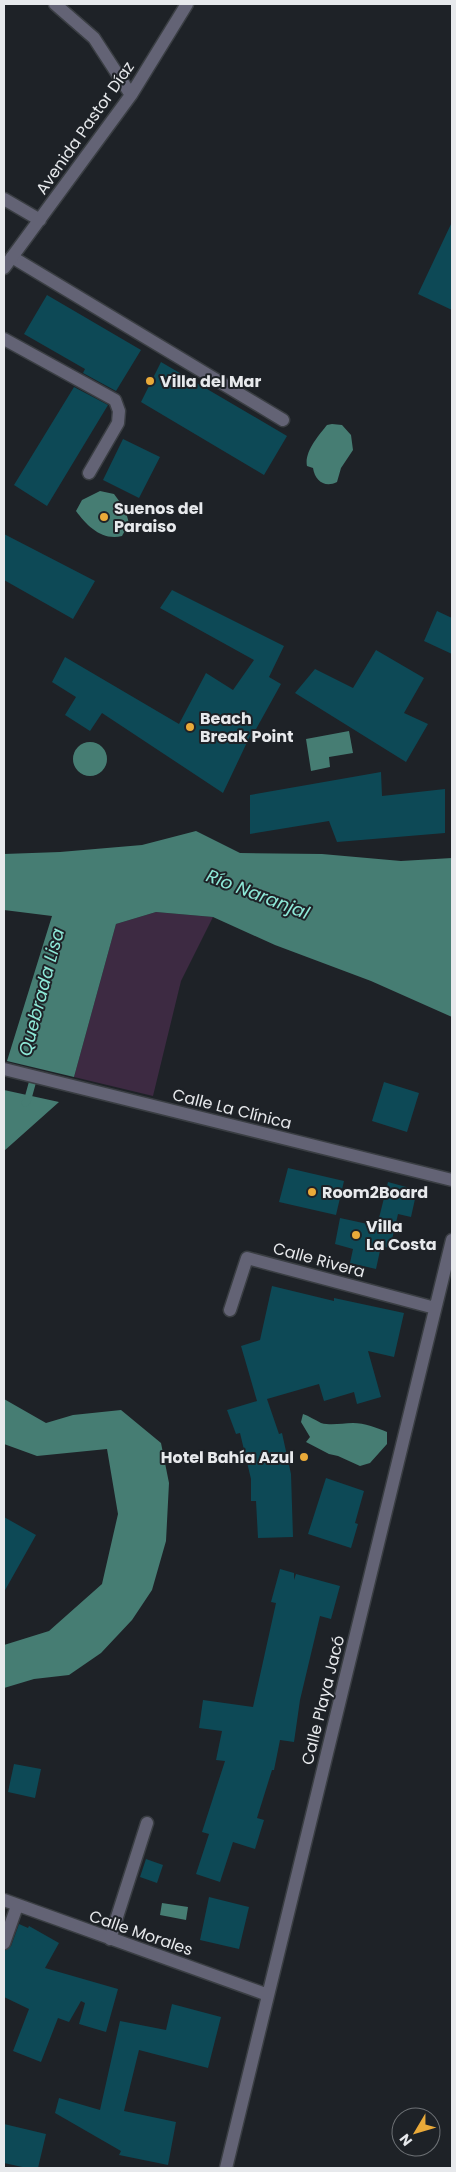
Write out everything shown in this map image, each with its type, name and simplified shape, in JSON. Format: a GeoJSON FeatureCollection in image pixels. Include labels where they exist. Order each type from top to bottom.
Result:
{"type":"FeatureCollection","features":[{"type":"Feature","properties":{"kind":"street"},"geometry":{"type":"LineString","coordinates":[[55,4],[94,38],[131,95]]}},
{"type":"Feature","properties":{"kind":"street","name":"Avenida Pastor Díaz"},"geometry":{"type":"LineString","coordinates":[[8,263],[131,95],[187,4]]}},
{"type":"Feature","properties":{"kind":"street"},"geometry":{"type":"LineString","coordinates":[[4,199],[40,220]]}},
{"type":"Feature","properties":{"kind":"street"},"geometry":{"type":"LineString","coordinates":[[8,263],[283,420]]}},
{"type":"Feature","properties":{"kind":"street"},"geometry":{"type":"LineString","coordinates":[[4,339],[115,400],[120,411],[118,424],[89,473]]}},
{"type":"Feature","properties":{"kind":"street","name":"Calle La Clínica"},"geometry":{"type":"LineString","coordinates":[[10,1070],[452,1180]]}},
{"type":"Feature","properties":{"kind":"street","name":"Calle Playa Jacó"},"geometry":{"type":"LineString","coordinates":[[226,2168],[452,1240]]}},
{"type":"Feature","properties":{"kind":"street","name":"Calle Rivera"},"geometry":{"type":"LineString","coordinates":[[230,1310],[247,1258],[436,1308]]}},
{"type":"Feature","properties":{"kind":"street"},"geometry":{"type":"LineString","coordinates":[[110,1939],[147,1822]]}},
{"type":"Feature","properties":{"kind":"street","name":"Calle Morales"},"geometry":{"type":"LineString","coordinates":[[4,1900],[268,1995]]}},
{"type":"Feature","properties":{"kind":"street"},"geometry":{"type":"LineString","coordinates":[[4,1944],[17,1906]]}},
{"type":"Feature","properties":{"kind":"shaded area"},"geometry":{"type":"Polygon","coordinates":[[[156,912],[213,917],[181,981],[153,1096],[74,1077],[116,924],[156,912]]]}},
{"type":"Feature","properties":{"kind":"water"},"geometry":{"type":"Polygon","coordinates":[[[327,425],[342,425],[351,435],[353,450],[341,468],[337,482],[325,484],[318,480],[313,468],[307,466],[307,461],[316,439],[327,425]]]}},
{"type":"Feature","properties":{"kind":"water","name":"Suenos del Paraiso"},"geometry":{"type":"Polygon","coordinates":[[[100,491],[114,494],[125,509],[129,523],[122,536],[108,536],[96,531],[76,511],[82,500],[100,491]]]}},
{"type":"Feature","properties":{"kind":"water"},"geometry":{"type":"Polygon","coordinates":[[[349,731],[353,753],[329,757],[330,767],[311,771],[306,739],[349,731]]]}},
{"type":"Feature","properties":{"kind":"water"},"geometry":{"type":"Polygon","coordinates":[[[90,742],[97,743],[102,747],[106,752],[106,766],[102,771],[97,775],[90,776],[83,775],[78,771],[74,766],[73,759],[74,752],[78,747],[83,743],[90,742]]]}},
{"type":"Feature","properties":{"kind":"water","name":"Río Naranjal"},"geometry":{"type":"Polygon","coordinates":[[[196,831],[240,853],[322,854],[401,861],[452,858],[452,1017],[371,981],[275,945],[213,917],[156,912],[116,924],[74,1077],[7,1061],[52,916],[4,910],[4,854],[60,852],[142,845],[196,831]]]}},
{"type":"Feature","properties":{"kind":"water"},"geometry":{"type":"Polygon","coordinates":[[[4,1090],[59,1102],[4,1151],[4,1090]]]}},
{"type":"Feature","properties":{"kind":"water"},"geometry":{"type":"Polygon","coordinates":[[[4,1399],[46,1423],[73,1415],[121,1410],[161,1443],[169,1483],[166,1541],[152,1590],[132,1620],[101,1653],[69,1675],[34,1679],[4,1688],[4,1645],[49,1631],[102,1584],[118,1514],[107,1449],[37,1456],[4,1444],[4,1399]]]}},
{"type":"Feature","properties":{"kind":"water"},"geometry":{"type":"Polygon","coordinates":[[[303,1414],[325,1424],[357,1423],[379,1429],[387,1432],[387,1444],[370,1463],[360,1466],[329,1454],[306,1442],[310,1437],[301,1422],[303,1414]]]}},
{"type":"Feature","properties":{"kind":"water"},"geometry":{"type":"Polygon","coordinates":[[[162,1903],[188,1907],[186,1920],[160,1915],[162,1903]]]}},
{"type":"Feature","properties":{"kind":"building"},"geometry":{"type":"Polygon","coordinates":[[[452,222],[452,310],[418,294],[452,222]]]}},
{"type":"Feature","properties":{"kind":"building"},"geometry":{"type":"Polygon","coordinates":[[[47,295],[141,350],[116,391],[83,373],[85,369],[24,334],[47,295]]]}},
{"type":"Feature","properties":{"kind":"building"},"geometry":{"type":"Polygon","coordinates":[[[161,362],[287,436],[264,475],[141,402],[161,362]]]}},
{"type":"Feature","properties":{"kind":"building"},"geometry":{"type":"Polygon","coordinates":[[[74,387],[108,405],[47,506],[14,485],[74,387]]]}},
{"type":"Feature","properties":{"kind":"building"},"geometry":{"type":"Polygon","coordinates":[[[123,439],[160,457],[139,498],[103,480],[123,439]]]}},
{"type":"Feature","properties":{"kind":"building"},"geometry":{"type":"Polygon","coordinates":[[[4,534],[95,581],[73,619],[4,580],[4,534]]]}},
{"type":"Feature","properties":{"kind":"building","name":"Beach Break Point"},"geometry":{"type":"Polygon","coordinates":[[[172,590],[284,646],[269,677],[281,684],[250,740],[250,736],[223,793],[102,713],[90,731],[65,715],[76,697],[52,682],[65,657],[179,724],[206,673],[233,690],[254,660],[160,608],[172,590]]]}},
{"type":"Feature","properties":{"kind":"building"},"geometry":{"type":"Polygon","coordinates":[[[437,611],[452,618],[452,654],[424,641],[437,611]]]}},
{"type":"Feature","properties":{"kind":"building","name":"Beach Break Point"},"geometry":{"type":"Polygon","coordinates":[[[376,650],[424,678],[404,713],[428,724],[406,762],[295,693],[315,669],[353,688],[376,650]]]}},
{"type":"Feature","properties":{"kind":"building","name":"Beach Break Point"},"geometry":{"type":"Polygon","coordinates":[[[381,772],[382,796],[445,789],[445,833],[337,842],[329,821],[250,834],[250,795],[381,772]]]}},
{"type":"Feature","properties":{"kind":"building"},"geometry":{"type":"Polygon","coordinates":[[[384,1082],[419,1093],[407,1132],[372,1121],[384,1082]]]}},
{"type":"Feature","properties":{"kind":"building","name":"Room2Board"},"geometry":{"type":"Polygon","coordinates":[[[288,1168],[344,1181],[336,1215],[279,1202],[288,1168]]]}},
{"type":"Feature","properties":{"kind":"building"},"geometry":{"type":"Polygon","coordinates":[[[388,1182],[417,1190],[411,1217],[398,1214],[390,1248],[381,1246],[376,1269],[350,1263],[353,1249],[335,1244],[340,1218],[377,1226],[388,1182]]]}},
{"type":"Feature","properties":{"kind":"building"},"geometry":{"type":"Polygon","coordinates":[[[272,1286],[334,1301],[334,1298],[404,1313],[394,1357],[368,1351],[381,1397],[357,1404],[354,1392],[324,1401],[319,1384],[267,1399],[279,1434],[282,1433],[291,1474],[293,1537],[258,1538],[256,1501],[251,1501],[251,1479],[240,1433],[236,1434],[227,1410],[257,1401],[241,1346],[260,1340],[272,1286]]]}},
{"type":"Feature","properties":{"kind":"building"},"geometry":{"type":"Polygon","coordinates":[[[326,1478],[364,1491],[355,1523],[358,1524],[351,1548],[308,1534],[326,1478]]]}},
{"type":"Feature","properties":{"kind":"building"},"geometry":{"type":"Polygon","coordinates":[[[4,1517],[36,1535],[4,1592],[4,1517]]]}},
{"type":"Feature","properties":{"kind":"building"},"geometry":{"type":"Polygon","coordinates":[[[280,1569],[294,1573],[294,1580],[296,1574],[340,1586],[331,1619],[320,1616],[300,1700],[294,1742],[280,1740],[274,1770],[272,1770],[257,1818],[264,1820],[255,1849],[233,1842],[220,1882],[196,1874],[209,1834],[202,1832],[225,1761],[216,1760],[222,1731],[199,1728],[203,1700],[253,1707],[276,1603],[271,1602],[280,1569]]]}},
{"type":"Feature","properties":{"kind":"building"},"geometry":{"type":"Polygon","coordinates":[[[14,1764],[41,1769],[35,1798],[8,1792],[14,1764]]]}},
{"type":"Feature","properties":{"kind":"building"},"geometry":{"type":"Polygon","coordinates":[[[146,1859],[163,1865],[157,1883],[140,1877],[146,1859]]]}},
{"type":"Feature","properties":{"kind":"building"},"geometry":{"type":"Polygon","coordinates":[[[209,1897],[249,1907],[239,1949],[200,1940],[209,1897]]]}},
{"type":"Feature","properties":{"kind":"building"},"geometry":{"type":"Polygon","coordinates":[[[19,1924],[28,1928],[29,1926],[59,1943],[45,1968],[118,1989],[106,2032],[79,2024],[85,2003],[81,2001],[69,2022],[58,2018],[41,2062],[13,2051],[29,2009],[4,1997],[4,1951],[11,1946],[19,1924]]]}},
{"type":"Feature","properties":{"kind":"building"},"geometry":{"type":"Polygon","coordinates":[[[172,2004],[221,2017],[208,2068],[139,2050],[124,2111],[176,2122],[168,2165],[119,2155],[121,2151],[55,2113],[59,2098],[100,2110],[120,2021],[166,2030],[172,2004]]]}},
{"type":"Feature","properties":{"kind":"building"},"geometry":{"type":"Polygon","coordinates":[[[4,2124],[46,2134],[38,2168],[27,2168],[4,2163],[4,2124]]]}},
{"type":"Feature","properties":{"kind":"waterway","name":"Quebrada Lisa"},"geometry":{"type":"LineString","coordinates":[[25,1103],[27,1102],[35,1073]]}},
{"type":"Feature","properties":{"kind":"place","name":"Villa del Mar"},"geometry":{"type":"Point","coordinates":[150,381]}},
{"type":"Feature","properties":{"kind":"place","name":"Suenos del Paraiso"},"geometry":{"type":"Point","coordinates":[104,517]}},
{"type":"Feature","properties":{"kind":"place","name":"Beach Break Point"},"geometry":{"type":"Point","coordinates":[190,727]}},
{"type":"Feature","properties":{"kind":"place","name":"Room2Board"},"geometry":{"type":"Point","coordinates":[312,1192]}},
{"type":"Feature","properties":{"kind":"place","name":"Villa La Costa"},"geometry":{"type":"Point","coordinates":[356,1235]}},
{"type":"Feature","properties":{"kind":"place","name":"Hotel Bahía Azul"},"geometry":{"type":"Point","coordinates":[304,1457]}}]}
